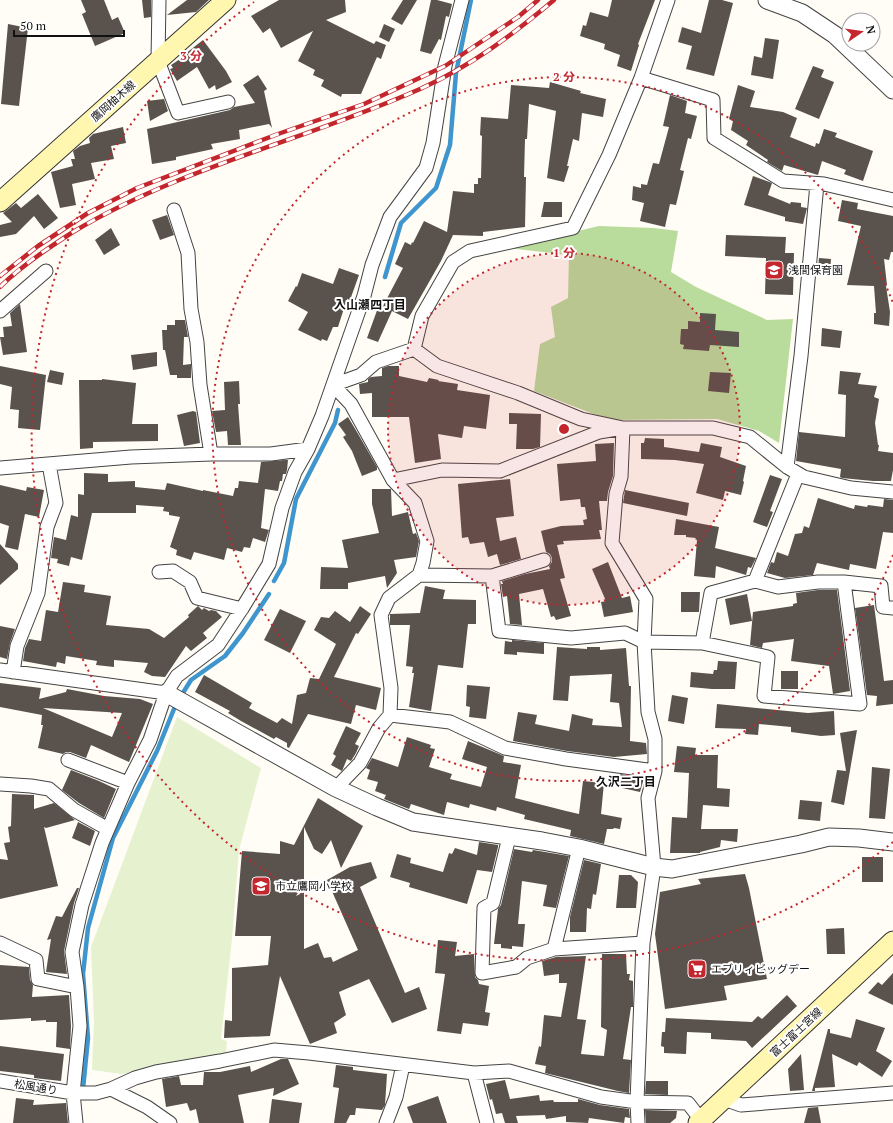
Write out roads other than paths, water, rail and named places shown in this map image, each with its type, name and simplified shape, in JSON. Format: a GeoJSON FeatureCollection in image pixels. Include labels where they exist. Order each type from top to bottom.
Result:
{"type":"FeatureCollection","features":[{"type":"Feature","properties":{"kind":"main road","name":"鷹岡柚木線"},"geometry":{"type":"LineString","coordinates":[[0,202],[226,0]]}},
{"type":"Feature","properties":{"kind":"main road","name":"富士富士宮線"},"geometry":{"type":"LineString","coordinates":[[700,1122],[893,941]]}},
{"type":"Feature","properties":{"kind":"street"},"geometry":{"type":"LineString","coordinates":[[159,0],[158,61],[178,113],[228,102]]}},
{"type":"Feature","properties":{"kind":"street"},"geometry":{"type":"LineString","coordinates":[[76,1123],[75,1093],[80,1026],[78,987],[72,952],[82,905],[102,843],[128,783],[150,740],[168,694],[177,676],[218,644],[242,609],[269,564],[282,508],[295,472],[308,449],[333,385],[364,296],[372,265],[390,217],[426,168],[433,143],[445,66],[462,0]]}},
{"type":"Feature","properties":{"kind":"street"},"geometry":{"type":"LineString","coordinates":[[414,349],[422,316],[453,262],[470,251],[573,228],[609,156],[641,78],[668,0]]}},
{"type":"Feature","properties":{"kind":"street"},"geometry":{"type":"LineString","coordinates":[[767,0],[802,14],[835,35],[893,90]]}},
{"type":"Feature","properties":{"kind":"street"},"geometry":{"type":"LineString","coordinates":[[641,78],[713,100],[714,138],[783,180],[817,184],[893,200]]}},
{"type":"Feature","properties":{"kind":"street"},"geometry":{"type":"LineString","coordinates":[[787,467],[801,356],[817,184]]}},
{"type":"Feature","properties":{"kind":"street"},"geometry":{"type":"LineString","coordinates":[[174,210],[188,253],[191,309],[197,342],[200,385],[211,454]]}},
{"type":"Feature","properties":{"kind":"street"},"geometry":{"type":"LineString","coordinates":[[0,311],[46,271]]}},
{"type":"Feature","properties":{"kind":"street"},"geometry":{"type":"LineString","coordinates":[[333,385],[361,375],[376,362],[414,349]]}},
{"type":"Feature","properties":{"kind":"street"},"geometry":{"type":"LineString","coordinates":[[414,349],[437,366],[518,393],[581,419],[623,428]]}},
{"type":"Feature","properties":{"kind":"street"},"geometry":{"type":"LineString","coordinates":[[333,385],[351,404],[394,480],[415,503],[427,541],[423,563],[418,575],[389,598],[380,615],[391,688],[390,715],[379,728],[360,763],[336,788]]}},
{"type":"Feature","properties":{"kind":"street"},"geometry":{"type":"LineString","coordinates":[[394,480],[442,470],[500,471],[599,432],[623,428],[713,428],[750,437],[798,474],[850,488],[893,492]]}},
{"type":"Feature","properties":{"kind":"street"},"geometry":{"type":"LineString","coordinates":[[623,428],[621,477],[616,494],[612,543],[646,599],[644,642],[648,712],[655,739],[655,771],[648,798],[654,867],[643,943],[637,1102],[638,1123]]}},
{"type":"Feature","properties":{"kind":"street"},"geometry":{"type":"LineString","coordinates":[[0,468],[131,457],[211,454],[271,454],[308,449]]}},
{"type":"Feature","properties":{"kind":"street"},"geometry":{"type":"LineString","coordinates":[[49,464],[56,503],[47,527],[38,593],[6,671],[168,694],[336,788],[413,822],[542,841],[579,848],[654,867],[672,869],[829,837],[859,838],[893,842]]}},
{"type":"Feature","properties":{"kind":"street"},"geometry":{"type":"LineString","coordinates":[[755,581],[798,474]]}},
{"type":"Feature","properties":{"kind":"street"},"geometry":{"type":"LineString","coordinates":[[418,575],[492,576],[544,560]]}},
{"type":"Feature","properties":{"kind":"street"},"geometry":{"type":"LineString","coordinates":[[159,572],[173,572],[190,582],[197,598],[242,609]]}},
{"type":"Feature","properties":{"kind":"street"},"geometry":{"type":"LineString","coordinates":[[492,576],[499,631],[571,638],[625,633],[644,642],[702,643],[768,657],[764,696],[860,704],[844,582]]}},
{"type":"Feature","properties":{"kind":"street"},"geometry":{"type":"LineString","coordinates":[[702,643],[711,593],[755,581],[778,587],[818,582],[844,582],[881,586],[883,607],[893,608]]}},
{"type":"Feature","properties":{"kind":"street"},"geometry":{"type":"LineString","coordinates":[[390,715],[450,722],[505,748],[566,759],[655,771]]}},
{"type":"Feature","properties":{"kind":"street"},"geometry":{"type":"LineString","coordinates":[[68,760],[128,783]]}},
{"type":"Feature","properties":{"kind":"street"},"geometry":{"type":"LineString","coordinates":[[0,784],[49,789],[74,810],[108,829]]}},
{"type":"Feature","properties":{"kind":"street"},"geometry":{"type":"LineString","coordinates":[[509,836],[493,903],[484,908],[482,974],[516,967],[527,958],[554,949],[643,943]]}},
{"type":"Feature","properties":{"kind":"street"},"geometry":{"type":"LineString","coordinates":[[554,949],[579,848]]}},
{"type":"Feature","properties":{"kind":"street"},"geometry":{"type":"LineString","coordinates":[[0,942],[36,960],[38,979],[78,987]]}},
{"type":"Feature","properties":{"kind":"street","name":"松風通り"},"geometry":{"type":"LineString","coordinates":[[0,1081],[75,1093],[96,1093],[111,1089],[135,1078],[156,1072],[274,1050],[309,1052],[474,1073],[508,1072],[601,1097],[637,1102],[688,1103],[700,1122]]}},
{"type":"Feature","properties":{"kind":"street"},"geometry":{"type":"LineString","coordinates":[[386,1123],[396,1098],[403,1065]]}},
{"type":"Feature","properties":{"kind":"street"},"geometry":{"type":"LineString","coordinates":[[474,1073],[487,1123]]}},
{"type":"Feature","properties":{"kind":"street"},"geometry":{"type":"LineString","coordinates":[[111,1089],[147,1108],[170,1123]]}},
{"type":"Feature","properties":{"kind":"street"},"geometry":{"type":"LineString","coordinates":[[724,1099],[741,1105],[893,1093]]}},
{"type":"Feature","properties":{"kind":"waterway"},"geometry":{"type":"LineString","coordinates":[[385,277],[401,223],[436,188],[450,145],[456,73],[471,0]]}},
{"type":"Feature","properties":{"kind":"waterway"},"geometry":{"type":"LineString","coordinates":[[274,581],[284,563],[296,499],[335,423],[338,410]]}},
{"type":"Feature","properties":{"kind":"waterway"},"geometry":{"type":"LineString","coordinates":[[83,1089],[88,1038],[83,974],[88,928],[113,838],[157,751],[176,704],[191,680],[225,656],[243,633],[269,594]]}},
{"type":"Feature","properties":{"kind":"railway"},"geometry":{"type":"LineString","coordinates":[[0,276],[38,246],[88,213],[137,188],[278,134],[364,104],[445,66],[518,17],[538,0]]}},
{"type":"Feature","properties":{"kind":"railway"},"geometry":{"type":"LineString","coordinates":[[0,287],[8,279],[54,244],[114,209],[157,189],[244,155],[377,107],[439,80],[506,38],[554,0]]}},
{"type":"Feature","properties":{"kind":"place","name":"浅間保育園"},"geometry":{"type":"Point","coordinates":[774,270]}},
{"type":"Feature","properties":{"kind":"place","name":"市立鷹岡小学校"},"geometry":{"type":"Point","coordinates":[261,886]}},
{"type":"Feature","properties":{"kind":"place","name":"エブリィビッグデー"},"geometry":{"type":"Point","coordinates":[697,969]}},
{"type":"Feature","properties":{"kind":"district","name":"入山瀬四丁目"},"geometry":{"type":"Point","coordinates":[370,305]}},
{"type":"Feature","properties":{"kind":"district","name":"久沢二丁目"},"geometry":{"type":"Point","coordinates":[626,782]}}]}
